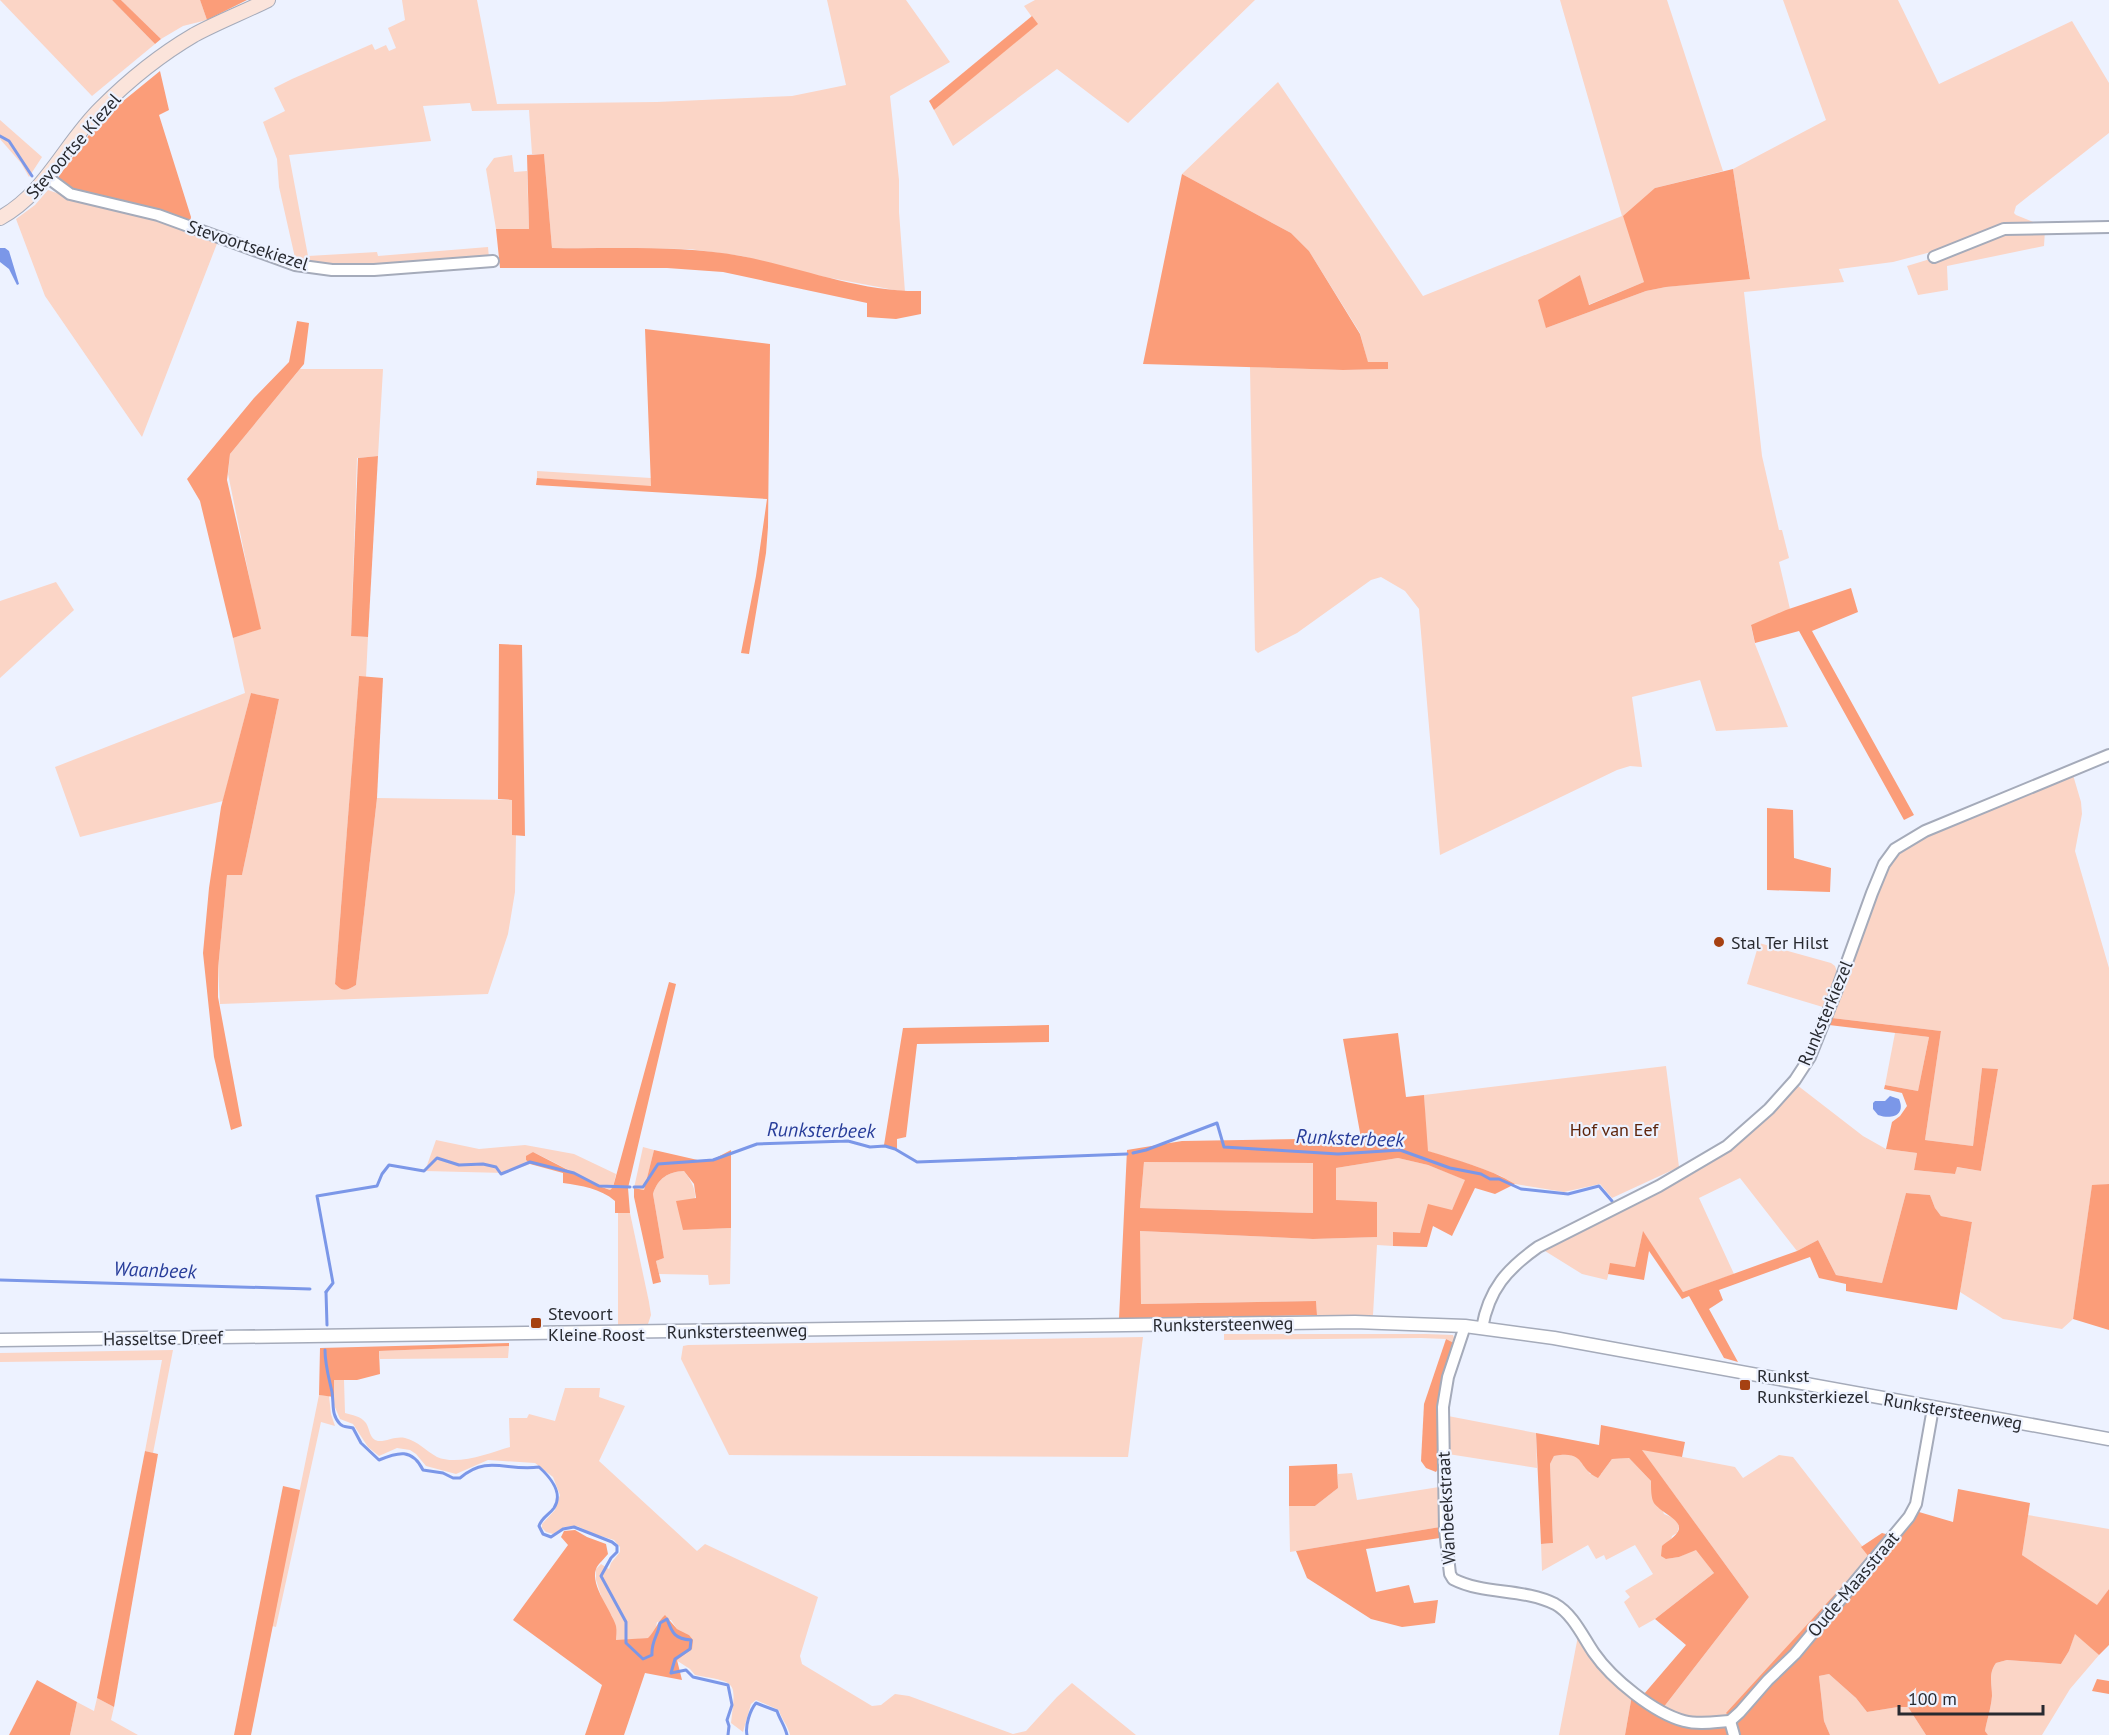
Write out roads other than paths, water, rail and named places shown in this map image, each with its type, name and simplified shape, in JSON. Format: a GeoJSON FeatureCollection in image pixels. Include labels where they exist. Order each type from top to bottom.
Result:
{"type":"FeatureCollection","features":[{"type":"Feature","properties":{"kind":"main road","name":"Stevoortse Kiezel"},"geometry":{"type":"LineString","coordinates":[[0,218],[24,202],[47,177],[81,130],[100,109],[154,62],[196,35],[268,0]]}},
{"type":"Feature","properties":{"kind":"street","name":"Stevoortsekiezel"},"geometry":{"type":"LineString","coordinates":[[47,177],[70,194],[158,215],[295,265],[332,270],[374,270],[494,261]]}},
{"type":"Feature","properties":{"kind":"street"},"geometry":{"type":"LineString","coordinates":[[1935,257],[2004,230],[2109,227]]}},
{"type":"Feature","properties":{"kind":"street","name":"Runksterkiezel"},"geometry":{"type":"LineString","coordinates":[[1482,1328],[1486,1307],[1493,1293],[1506,1274],[1520,1260],[1538,1247],[1659,1186],[1727,1146],[1769,1109],[1795,1080],[1810,1057],[1872,893],[1884,864],[1895,849],[1925,831],[2109,755]]}},
{"type":"Feature","properties":{"kind":"street","name":"Runkstersteenweg"},"geometry":{"type":"LineString","coordinates":[[326,1337],[1355,1322],[1465,1326],[1554,1338],[2109,1439]]}},
{"type":"Feature","properties":{"kind":"street","name":"Wanbeekstraat"},"geometry":{"type":"LineString","coordinates":[[1465,1326],[1449,1377],[1443,1407],[1445,1530],[1450,1574],[1453,1579],[1476,1587],[1532,1597],[1554,1604],[1568,1614],[1607,1671],[1643,1699],[1671,1716],[1686,1721],[1710,1723],[1730,1720]]}},
{"type":"Feature","properties":{"kind":"street","name":"Hasseltse Dreef"},"geometry":{"type":"LineString","coordinates":[[0,1340],[326,1337]]}},
{"type":"Feature","properties":{"kind":"street","name":"Oude-Maasstraat"},"geometry":{"type":"LineString","coordinates":[[1730,1720],[1795,1654],[1909,1517],[1916,1504],[1933,1407]]}},
{"type":"Feature","properties":{"kind":"street"},"geometry":{"type":"LineString","coordinates":[[1730,1720],[1734,1735]]}},
{"type":"Feature","properties":{"kind":"water"},"geometry":{"type":"Polygon","coordinates":[[[0,248],[9,251],[19,284],[17,285],[9,269],[0,262],[0,248]]]}},
{"type":"Feature","properties":{"kind":"water"},"geometry":{"type":"Polygon","coordinates":[[[1890,1096],[1899,1099],[1901,1109],[1893,1116],[1878,1115],[1873,1109],[1873,1103],[1885,1101],[1890,1096]]]}},
{"type":"Feature","properties":{"kind":"waterway"},"geometry":{"type":"LineString","coordinates":[[0,136],[9,141],[32,176]]}},
{"type":"Feature","properties":{"kind":"waterway","name":"Runksterbeek"},"geometry":{"type":"LineString","coordinates":[[1133,1153],[1217,1123],[1224,1147],[1338,1154],[1400,1150],[1450,1168],[1481,1174],[1490,1179],[1499,1179],[1521,1189],[1568,1194],[1599,1186],[1612,1201]]}},
{"type":"Feature","properties":{"kind":"waterway","name":"Runksterbeek"},"geometry":{"type":"LineString","coordinates":[[634,1187],[643,1187],[658,1164],[713,1160],[757,1144],[848,1141],[870,1147],[885,1146],[895,1149],[917,1162],[1127,1154]]}},
{"type":"Feature","properties":{"kind":"waterway","name":"Runksterbeek"},"geometry":{"type":"LineString","coordinates":[[326,1292],[333,1283],[317,1196],[377,1186],[389,1165],[424,1171],[437,1158],[459,1165],[483,1164],[496,1167],[501,1174],[530,1162],[574,1173],[599,1186],[630,1187]]}},
{"type":"Feature","properties":{"kind":"waterway","name":"Waanbeek"},"geometry":{"type":"LineString","coordinates":[[0,1280],[310,1289]]}},
{"type":"Feature","properties":{"kind":"waterway","name":"Waanbeek"},"geometry":{"type":"LineString","coordinates":[[326,1292],[327,1325]]}},
{"type":"Feature","properties":{"kind":"waterway","name":"Waanbeek"},"geometry":{"type":"LineString","coordinates":[[325,1350],[335,1417],[342,1425],[353,1428],[361,1443],[379,1460],[392,1455],[409,1455],[419,1463],[423,1470],[443,1473],[453,1478],[460,1478],[470,1471],[489,1465],[539,1467],[551,1480],[557,1497],[554,1508],[539,1526],[543,1534],[551,1537],[563,1529],[574,1527],[617,1546],[617,1552],[601,1576],[626,1622],[626,1643],[643,1659],[652,1655],[660,1623],[667,1619],[675,1634],[691,1640],[690,1649],[675,1659],[671,1673],[686,1670],[693,1677],[728,1685],[732,1705],[727,1720],[728,1735]]}},
{"type":"Feature","properties":{"kind":"waterway","name":"Waanbeek"},"geometry":{"type":"LineString","coordinates":[[747,1735],[748,1718],[756,1703],[777,1711],[787,1735]]}},
{"type":"Feature","properties":{"kind":"place","name":"Stal Ter Hilst"},"geometry":{"type":"Point","coordinates":[1719,942]}},
{"type":"Feature","properties":{"kind":"place","name":"Stevoort Kleine Roost"},"geometry":{"type":"Point","coordinates":[536,1323]}},
{"type":"Feature","properties":{"kind":"place","name":"Runkst Runksterkiezel"},"geometry":{"type":"Point","coordinates":[1745,1385]}},
{"type":"Feature","properties":{"kind":"park label","name":"Hof van Eef"},"geometry":{"type":"Point","coordinates":[1614,1129]}}]}
